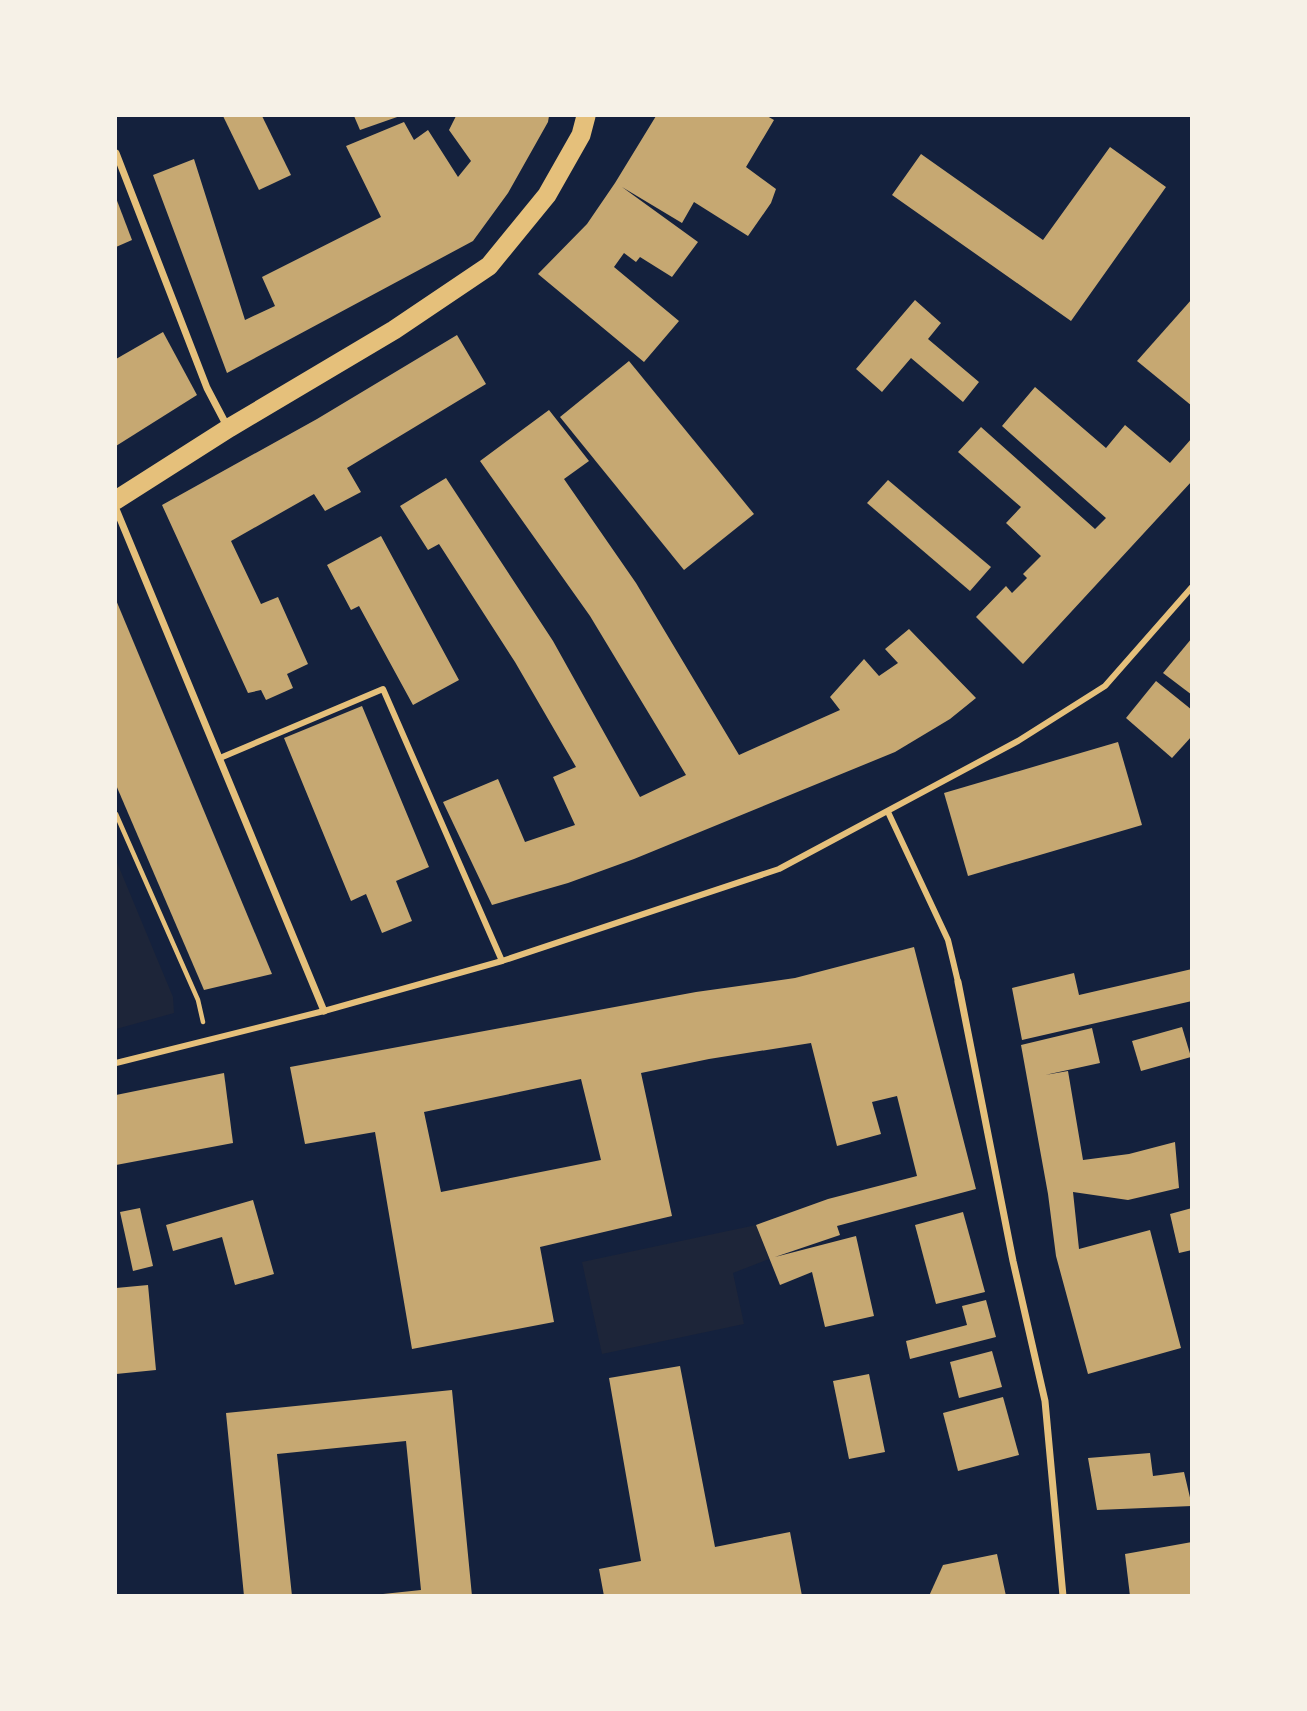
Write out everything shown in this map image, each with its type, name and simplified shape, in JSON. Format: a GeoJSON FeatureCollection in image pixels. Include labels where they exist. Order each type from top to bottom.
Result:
{"type":"FeatureCollection","features":[{"type":"Feature","properties":{"kind":"highway"},"geometry":{"type":"LineString","coordinates":[[116,500],[229,428],[394,330],[489,265],[547,195],[581,135],[586,116]]}},
{"type":"Feature","properties":{"kind":"street"},"geometry":{"type":"LineString","coordinates":[[116,153],[207,388],[229,428]]}},
{"type":"Feature","properties":{"kind":"street"},"geometry":{"type":"LineString","coordinates":[[116,509],[324,1011]]}},
{"type":"Feature","properties":{"kind":"street"},"geometry":{"type":"LineString","coordinates":[[116,1063],[324,1011],[502,961],[779,869],[1018,741],[1105,686],[1192,587]]}},
{"type":"Feature","properties":{"kind":"street"},"geometry":{"type":"LineString","coordinates":[[219,758],[383,689],[502,961]]}},
{"type":"Feature","properties":{"kind":"street"},"geometry":{"type":"LineString","coordinates":[[888,812],[948,940],[958,982],[1013,1261],[1045,1401],[1063,1595]]}},
{"type":"Feature","properties":{"kind":"path"},"geometry":{"type":"LineString","coordinates":[[116,814],[198,1000],[207,1040]]}},
{"type":"Feature","properties":{"kind":"shaded area"},"geometry":{"type":"Polygon","coordinates":[[[116,860],[173,997],[174,1013],[116,1029],[116,860]]]}},
{"type":"Feature","properties":{"kind":"shaded area"},"geometry":{"type":"Polygon","coordinates":[[[756,1225],[769,1259],[733,1273],[744,1324],[602,1354],[582,1262],[756,1225]]]}},
{"type":"Feature","properties":{"kind":"building"},"geometry":{"type":"Polygon","coordinates":[[[223,116],[262,116],[291,175],[259,190],[223,116]]]}},
{"type":"Feature","properties":{"kind":"building"},"geometry":{"type":"Polygon","coordinates":[[[354,116],[400,116],[360,130],[354,116]]]}},
{"type":"Feature","properties":{"kind":"building"},"geometry":{"type":"Polygon","coordinates":[[[456,116],[549,116],[508,193],[473,241],[227,373],[153,175],[194,159],[245,320],[275,306],[262,277],[381,217],[346,146],[404,122],[414,140],[428,130],[458,177],[471,161],[449,130],[456,116]]]}},
{"type":"Feature","properties":{"kind":"building"},"geometry":{"type":"Polygon","coordinates":[[[656,116],[767,116],[774,120],[746,167],[776,189],[771,203],[748,236],[694,202],[682,223],[622,187],[698,242],[672,277],[640,257],[636,262],[624,253],[614,267],[679,321],[644,362],[538,274],[587,224],[656,116]]]}},
{"type":"Feature","properties":{"kind":"building"},"geometry":{"type":"Polygon","coordinates":[[[1110,147],[1166,187],[1071,321],[892,195],[921,154],[1043,240],[1110,147]]]}},
{"type":"Feature","properties":{"kind":"building"},"geometry":{"type":"Polygon","coordinates":[[[116,198],[132,240],[116,247],[116,198]]]}},
{"type":"Feature","properties":{"kind":"building"},"geometry":{"type":"Polygon","coordinates":[[[1192,299],[1192,406],[1137,361],[1192,299]]]}},
{"type":"Feature","properties":{"kind":"building"},"geometry":{"type":"Polygon","coordinates":[[[915,300],[941,323],[928,339],[979,382],[963,402],[911,358],[882,392],[856,369],[915,300]]]}},
{"type":"Feature","properties":{"kind":"building"},"geometry":{"type":"Polygon","coordinates":[[[163,332],[197,395],[116,446],[116,359],[163,332]]]}},
{"type":"Feature","properties":{"kind":"building"},"geometry":{"type":"Polygon","coordinates":[[[457,335],[486,384],[347,468],[361,492],[325,511],[314,494],[231,541],[261,604],[278,597],[308,664],[287,674],[293,688],[266,700],[261,690],[248,693],[162,505],[317,419],[457,335]]]}},
{"type":"Feature","properties":{"kind":"building"},"geometry":{"type":"Polygon","coordinates":[[[629,361],[754,514],[684,570],[560,417],[629,361]]]}},
{"type":"Feature","properties":{"kind":"building"},"geometry":{"type":"Polygon","coordinates":[[[1035,387],[1106,448],[1125,425],[1170,463],[1192,438],[1192,481],[1023,664],[976,617],[1006,586],[1012,593],[1027,578],[1023,574],[1041,556],[1006,523],[1021,507],[958,452],[981,427],[1095,529],[1106,518],[1002,426],[1035,387]]]}},
{"type":"Feature","properties":{"kind":"building"},"geometry":{"type":"Polygon","coordinates":[[[549,410],[589,461],[564,479],[636,583],[739,755],[840,710],[830,697],[864,659],[879,676],[898,663],[885,649],[909,629],[976,698],[950,719],[895,752],[634,859],[568,883],[492,905],[443,802],[498,779],[525,842],[575,825],[553,777],[576,767],[515,662],[439,544],[428,550],[400,506],[446,478],[553,641],[640,797],[686,775],[590,616],[480,461],[549,410]]]}},
{"type":"Feature","properties":{"kind":"building"},"geometry":{"type":"Polygon","coordinates":[[[888,480],[991,567],[970,591],[867,503],[888,480]]]}},
{"type":"Feature","properties":{"kind":"building"},"geometry":{"type":"Polygon","coordinates":[[[381,536],[459,680],[413,705],[359,606],[351,610],[327,565],[381,536]]]}},
{"type":"Feature","properties":{"kind":"building"},"geometry":{"type":"Polygon","coordinates":[[[116,600],[272,974],[204,990],[116,785],[116,600]]]}},
{"type":"Feature","properties":{"kind":"building"},"geometry":{"type":"Polygon","coordinates":[[[1192,638],[1192,695],[1163,673],[1192,638]]]}},
{"type":"Feature","properties":{"kind":"building"},"geometry":{"type":"Polygon","coordinates":[[[1156,681],[1192,710],[1192,736],[1172,758],[1126,718],[1156,681]]]}},
{"type":"Feature","properties":{"kind":"building"},"geometry":{"type":"Polygon","coordinates":[[[362,706],[429,867],[396,881],[412,921],[382,933],[366,894],[351,901],[284,738],[362,706]]]}},
{"type":"Feature","properties":{"kind":"building"},"geometry":{"type":"Polygon","coordinates":[[[1118,742],[1142,825],[968,876],[944,793],[1118,742]]]}},
{"type":"Feature","properties":{"kind":"building"},"geometry":{"type":"Polygon","coordinates":[[[914,947],[976,1189],[837,1226],[840,1235],[775,1257],[856,1236],[874,1316],[825,1327],[812,1272],[780,1285],[756,1225],[828,1199],[917,1176],[897,1096],[872,1102],[881,1134],[837,1146],[811,1043],[641,1073],[672,1216],[540,1247],[554,1322],[412,1349],[375,1132],[305,1144],[290,1067],[696,992],[795,978],[914,947]],[[581,1079],[424,1112],[441,1192],[601,1160],[581,1079]]]}},
{"type":"Feature","properties":{"kind":"building"},"geometry":{"type":"Polygon","coordinates":[[[1192,969],[1192,1001],[1022,1040],[1012,988],[1074,973],[1079,995],[1192,969]]]}},
{"type":"Feature","properties":{"kind":"building"},"geometry":{"type":"Polygon","coordinates":[[[1182,1027],[1191,1057],[1141,1071],[1132,1041],[1182,1027]]]}},
{"type":"Feature","properties":{"kind":"building"},"geometry":{"type":"Polygon","coordinates":[[[1092,1028],[1100,1063],[1045,1075],[1068,1071],[1083,1160],[1129,1154],[1175,1142],[1179,1188],[1128,1200],[1073,1192],[1079,1249],[1150,1230],[1181,1348],[1088,1374],[1056,1256],[1048,1194],[1021,1045],[1092,1028]]]}},
{"type":"Feature","properties":{"kind":"building"},"geometry":{"type":"Polygon","coordinates":[[[224,1073],[233,1143],[116,1165],[116,1095],[224,1073]]]}},
{"type":"Feature","properties":{"kind":"building"},"geometry":{"type":"Polygon","coordinates":[[[253,1200],[274,1274],[235,1285],[222,1237],[173,1251],[166,1225],[253,1200]]]}},
{"type":"Feature","properties":{"kind":"building"},"geometry":{"type":"Polygon","coordinates":[[[140,1208],[153,1266],[133,1271],[120,1212],[140,1208]]]}},
{"type":"Feature","properties":{"kind":"building"},"geometry":{"type":"Polygon","coordinates":[[[1192,1208],[1192,1250],[1179,1253],[1170,1214],[1192,1208]]]}},
{"type":"Feature","properties":{"kind":"building"},"geometry":{"type":"Polygon","coordinates":[[[963,1212],[985,1292],[936,1304],[915,1225],[963,1212]]]}},
{"type":"Feature","properties":{"kind":"building"},"geometry":{"type":"Polygon","coordinates":[[[148,1285],[156,1370],[116,1374],[116,1288],[148,1285]]]}},
{"type":"Feature","properties":{"kind":"building"},"geometry":{"type":"Polygon","coordinates":[[[986,1300],[996,1337],[910,1359],[906,1341],[967,1325],[962,1306],[986,1300]]]}},
{"type":"Feature","properties":{"kind":"building"},"geometry":{"type":"Polygon","coordinates":[[[992,1351],[1002,1387],[959,1398],[950,1362],[992,1351]]]}},
{"type":"Feature","properties":{"kind":"building"},"geometry":{"type":"Polygon","coordinates":[[[680,1366],[715,1547],[790,1532],[802,1596],[604,1596],[599,1569],[641,1561],[609,1378],[680,1366]]]}},
{"type":"Feature","properties":{"kind":"building"},"geometry":{"type":"Polygon","coordinates":[[[869,1374],[885,1452],[849,1459],[833,1381],[869,1374]]]}},
{"type":"Feature","properties":{"kind":"building"},"geometry":{"type":"Polygon","coordinates":[[[452,1390],[472,1596],[383,1594],[421,1590],[406,1441],[277,1454],[292,1596],[244,1596],[226,1413],[452,1390]]]}},
{"type":"Feature","properties":{"kind":"building"},"geometry":{"type":"Polygon","coordinates":[[[1003,1397],[1019,1455],[958,1471],[943,1413],[1003,1397]]]}},
{"type":"Feature","properties":{"kind":"building"},"geometry":{"type":"Polygon","coordinates":[[[1150,1453],[1153,1476],[1184,1472],[1192,1506],[1097,1510],[1088,1458],[1150,1453]]]}},
{"type":"Feature","properties":{"kind":"building"},"geometry":{"type":"Polygon","coordinates":[[[1192,1542],[1192,1596],[1130,1596],[1125,1554],[1192,1542]]]}},
{"type":"Feature","properties":{"kind":"building"},"geometry":{"type":"Polygon","coordinates":[[[997,1554],[1006,1596],[929,1596],[943,1565],[997,1554]]]}}]}
